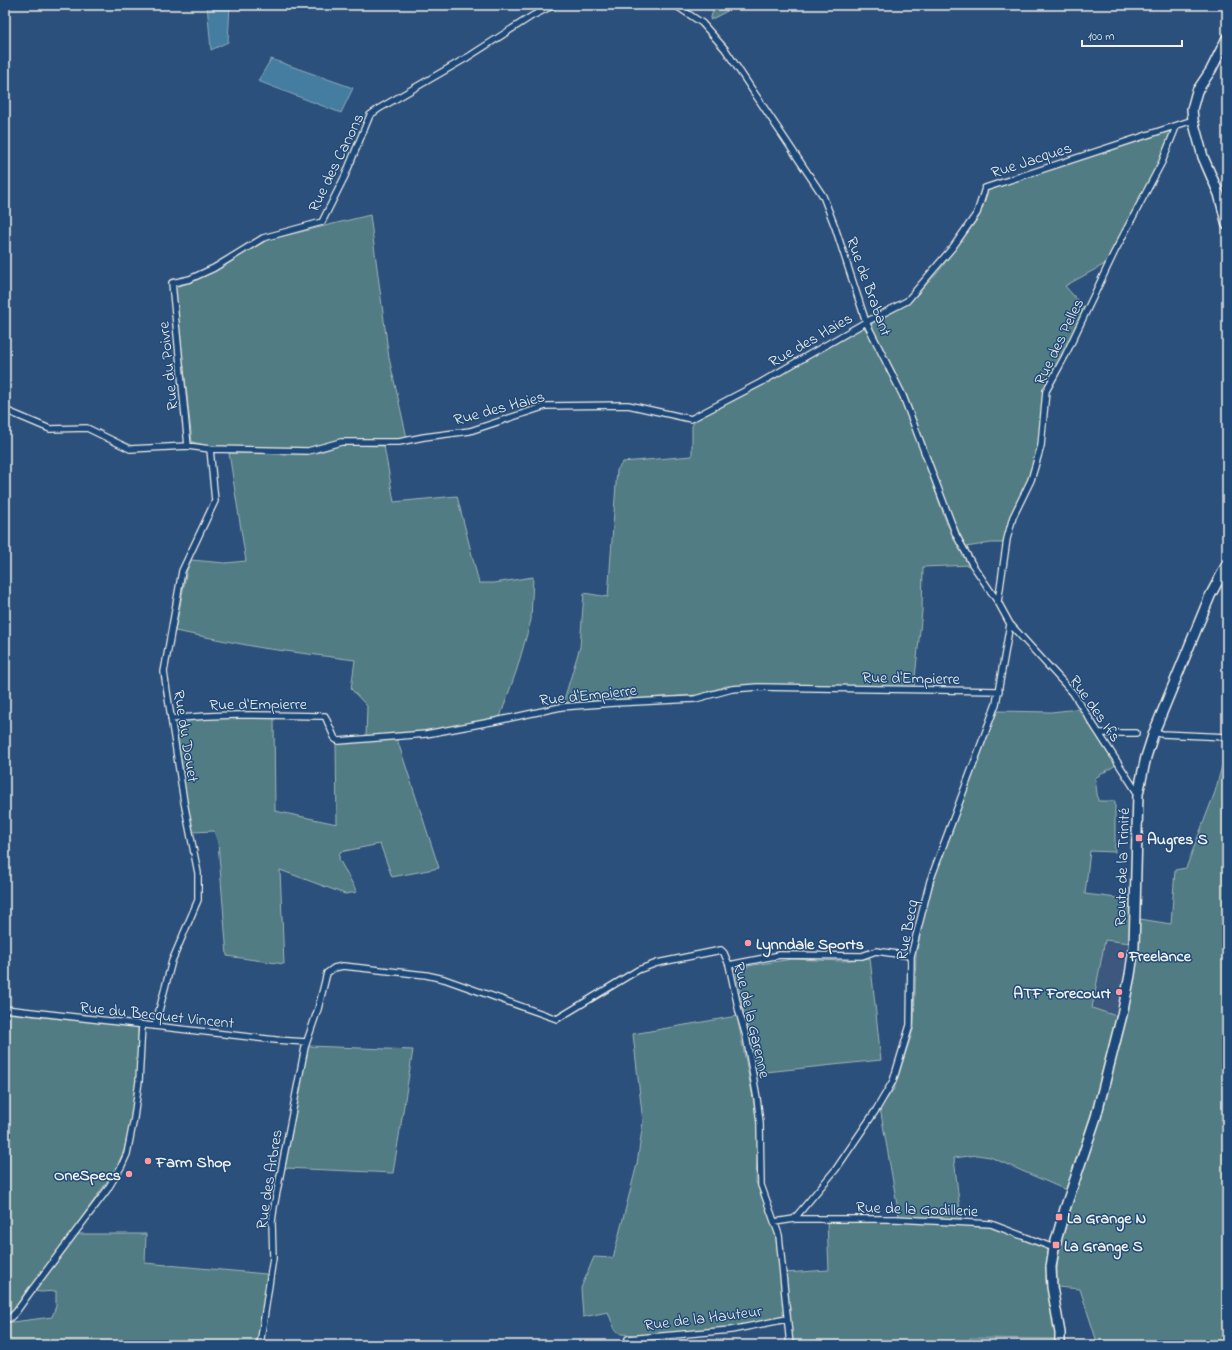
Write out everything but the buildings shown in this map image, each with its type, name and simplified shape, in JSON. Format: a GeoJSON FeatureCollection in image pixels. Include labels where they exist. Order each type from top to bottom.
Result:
{"type":"FeatureCollection","features":[{"type":"Feature","properties":{"kind":"main road"},"geometry":{"type":"LineString","coordinates":[[1227,38],[1211,70],[1197,91],[1192,109],[1193,120],[1203,157],[1219,194],[1227,225]]}},
{"type":"Feature","properties":{"kind":"main road","name":"Route de la Trinité"},"geometry":{"type":"LineString","coordinates":[[1060,1345],[1060,1333],[1052,1287],[1051,1267],[1054,1248],[1064,1209],[1096,1117],[1122,1015],[1130,975],[1134,948],[1138,794],[1146,757],[1154,732],[1210,596],[1227,564]]}},
{"type":"Feature","properties":{"kind":"street","name":"Rue des Canons"},"geometry":{"type":"LineString","coordinates":[[172,284],[190,279],[214,268],[263,238],[322,222],[345,176],[370,115],[532,16],[554,5]]}},
{"type":"Feature","properties":{"kind":"street","name":"Rue de Brabant"},"geometry":{"type":"LineString","coordinates":[[675,5],[702,23],[725,49],[823,196],[835,227],[866,322],[903,396],[956,536],[972,564],[998,602],[1010,624]]}},
{"type":"Feature","properties":{"kind":"street","name":"Rue Jacques"},"geometry":{"type":"LineString","coordinates":[[866,322],[907,301],[953,247],[977,213],[985,188],[1193,120]]}},
{"type":"Feature","properties":{"kind":"street","name":"Rue des Pelles"},"geometry":{"type":"LineString","coordinates":[[998,602],[1007,539],[1013,516],[1031,480],[1041,446],[1046,391],[1066,356],[1114,253],[1162,162],[1176,126]]}},
{"type":"Feature","properties":{"kind":"street","name":"Rue du Poivre"},"geometry":{"type":"LineString","coordinates":[[172,284],[188,446]]}},
{"type":"Feature","properties":{"kind":"street","name":"Rue des Haies"},"geometry":{"type":"LineString","coordinates":[[5,410],[50,429],[87,428],[130,449],[188,446],[210,449],[308,451],[341,442],[399,442],[470,431],[546,406],[628,405],[691,419],[766,379],[866,322]]}},
{"type":"Feature","properties":{"kind":"street","name":"Rue du Douet"},"geometry":{"type":"LineString","coordinates":[[155,1026],[172,961],[198,900],[198,873],[184,802],[164,672],[182,571],[215,501],[210,449]]}},
{"type":"Feature","properties":{"kind":"street","name":"Rue Becq"},"geometry":{"type":"LineString","coordinates":[[794,1219],[836,1169],[876,1110],[893,1081],[910,1025],[911,956],[930,881],[996,704],[1010,624]]}},
{"type":"Feature","properties":{"kind":"street","name":"Rue des Ifs"},"geometry":{"type":"LineString","coordinates":[[1010,624],[1073,693],[1138,794]]}},
{"type":"Feature","properties":{"kind":"street","name":"Rue d'Empierre"},"geometry":{"type":"LineString","coordinates":[[171,719],[193,716],[253,714],[325,716],[335,738],[339,740],[426,734],[561,707],[695,699],[732,689],[758,687],[999,691]]}},
{"type":"Feature","properties":{"kind":"street"},"geometry":{"type":"LineString","coordinates":[[1154,732],[1162,734],[1227,737]]}},
{"type":"Feature","properties":{"kind":"street"},"geometry":{"type":"LineString","coordinates":[[1099,733],[1136,733]]}},
{"type":"Feature","properties":{"kind":"street","name":"Rue de la Garenne"},"geometry":{"type":"LineString","coordinates":[[306,1042],[318,1009],[327,973],[334,968],[343,966],[426,975],[444,979],[557,1019],[638,970],[656,963],[721,950],[724,953],[729,965],[739,1012],[746,1036],[757,1098],[760,1123],[761,1185],[779,1235],[790,1345]]}},
{"type":"Feature","properties":{"kind":"street"},"geometry":{"type":"LineString","coordinates":[[729,965],[786,955],[862,956],[876,951],[911,956]]}},
{"type":"Feature","properties":{"kind":"street","name":"Rue du Becquet Vincent"},"geometry":{"type":"LineString","coordinates":[[5,1009],[276,1040],[306,1042]]}},
{"type":"Feature","properties":{"kind":"street"},"geometry":{"type":"LineString","coordinates":[[5,1318],[10,1318],[16,1312],[107,1190],[121,1167],[127,1154],[140,1081],[142,1025]]}},
{"type":"Feature","properties":{"kind":"street","name":"Rue des Arbres"},"geometry":{"type":"LineString","coordinates":[[260,1345],[273,1258],[272,1222],[306,1042]]}},
{"type":"Feature","properties":{"kind":"street","name":"Rue de la Godillerie"},"geometry":{"type":"LineString","coordinates":[[775,1222],[794,1219],[896,1219],[991,1224],[1054,1248]]}},
{"type":"Feature","properties":{"kind":"street","name":"Rue de la Hauteur"},"geometry":{"type":"LineString","coordinates":[[629,1345],[628,1339],[731,1330],[787,1319]]}},
{"type":"Feature","properties":{"kind":"shaded area"},"geometry":{"type":"Polygon","coordinates":[[[207,5],[230,5],[228,42],[211,50],[207,5]]]}},
{"type":"Feature","properties":{"kind":"shaded area"},"geometry":{"type":"Polygon","coordinates":[[[271,59],[353,88],[341,113],[258,81],[271,59]]]}},
{"type":"Feature","properties":{"kind":"shaded area"},"geometry":{"type":"Polygon","coordinates":[[[1105,940],[1131,943],[1119,1017],[1092,1008],[1105,940]]]}},
{"type":"Feature","properties":{"kind":"green space"},"geometry":{"type":"Polygon","coordinates":[[[715,5],[735,5],[733,8],[710,20],[715,5]]]}},
{"type":"Feature","properties":{"kind":"green space"},"geometry":{"type":"Polygon","coordinates":[[[1171,131],[1165,150],[1106,267],[1105,264],[1065,286],[1086,310],[1046,389],[1039,442],[1030,474],[1007,527],[1005,543],[991,543],[966,547],[953,519],[907,396],[871,324],[909,303],[938,272],[979,217],[988,190],[1171,131]]]}},
{"type":"Feature","properties":{"kind":"green space"},"geometry":{"type":"Polygon","coordinates":[[[370,215],[389,358],[407,438],[392,440],[347,440],[298,449],[213,447],[192,442],[175,287],[192,282],[267,240],[370,215]]]}},
{"type":"Feature","properties":{"kind":"green space"},"geometry":{"type":"Polygon","coordinates":[[[862,327],[866,329],[895,385],[908,415],[947,524],[971,565],[923,567],[922,611],[914,687],[774,685],[726,686],[697,695],[563,703],[580,647],[584,593],[608,597],[617,470],[623,462],[692,456],[692,426],[695,420],[760,387],[862,327]]]}},
{"type":"Feature","properties":{"kind":"green space"},"geometry":{"type":"Polygon","coordinates":[[[342,445],[384,446],[394,502],[457,496],[479,583],[494,583],[533,577],[531,620],[517,669],[500,717],[434,730],[366,737],[367,706],[351,689],[355,660],[262,648],[175,631],[187,570],[191,560],[225,563],[246,561],[229,453],[317,453],[342,445]]]}},
{"type":"Feature","properties":{"kind":"green space"},"geometry":{"type":"Polygon","coordinates":[[[1079,709],[1116,765],[1095,778],[1098,801],[1115,801],[1115,852],[1090,851],[1085,894],[1133,900],[1131,943],[1105,940],[1092,1008],[1119,1017],[1091,1114],[1066,1190],[990,1157],[977,1155],[954,1158],[961,1219],[899,1216],[880,1108],[894,1089],[914,1027],[916,954],[925,912],[937,870],[997,711],[1051,712],[1079,709]]]}},
{"type":"Feature","properties":{"kind":"green space"},"geometry":{"type":"Polygon","coordinates":[[[217,718],[274,718],[275,811],[337,824],[336,743],[397,739],[439,868],[392,877],[380,844],[340,852],[339,859],[357,892],[345,894],[280,870],[284,964],[227,956],[218,842],[214,831],[193,832],[175,722],[217,718]]]}},
{"type":"Feature","properties":{"kind":"green space"},"geometry":{"type":"Polygon","coordinates":[[[1227,747],[1227,1345],[1098,1345],[1080,1289],[1057,1287],[1057,1270],[1062,1235],[1114,1066],[1134,978],[1140,919],[1171,924],[1175,870],[1186,868],[1215,792],[1227,747]]]}},
{"type":"Feature","properties":{"kind":"green space"},"geometry":{"type":"Polygon","coordinates":[[[870,958],[881,1060],[756,1073],[735,968],[792,959],[842,961],[870,958]]]}},
{"type":"Feature","properties":{"kind":"green space"},"geometry":{"type":"Polygon","coordinates":[[[5,1013],[138,1027],[138,1070],[132,1117],[124,1150],[116,1169],[44,1271],[26,1291],[13,1311],[5,1315],[5,1013]]]}},
{"type":"Feature","properties":{"kind":"green space"},"geometry":{"type":"Polygon","coordinates":[[[737,1016],[758,1124],[756,1182],[775,1230],[785,1316],[730,1328],[639,1335],[621,1334],[615,1330],[608,1312],[583,1317],[581,1288],[594,1257],[613,1258],[637,1164],[643,1122],[633,1034],[737,1016]]]}},
{"type":"Feature","properties":{"kind":"green space"},"geometry":{"type":"Polygon","coordinates":[[[308,1046],[413,1050],[393,1173],[285,1168],[308,1046]]]}},
{"type":"Feature","properties":{"kind":"green space"},"geometry":{"type":"Polygon","coordinates":[[[827,1222],[901,1222],[989,1227],[1049,1249],[1046,1280],[1057,1339],[970,1338],[970,1345],[793,1345],[785,1273],[829,1270],[827,1222]]]}},
{"type":"Feature","properties":{"kind":"green space"},"geometry":{"type":"Polygon","coordinates":[[[78,1234],[146,1234],[145,1263],[266,1274],[268,1277],[258,1345],[5,1345],[5,1323],[52,1317],[56,1306],[56,1291],[34,1291],[78,1234]]]}},
{"type":"Feature","properties":{"kind":"place","name":"Augres S"},"geometry":{"type":"Point","coordinates":[1139,838]}},
{"type":"Feature","properties":{"kind":"place","name":"Lynndale Sports"},"geometry":{"type":"Point","coordinates":[748,943]}},
{"type":"Feature","properties":{"kind":"place","name":"Freelance"},"geometry":{"type":"Point","coordinates":[1121,955]}},
{"type":"Feature","properties":{"kind":"place","name":"ATF Forecourt"},"geometry":{"type":"Point","coordinates":[1119,992]}},
{"type":"Feature","properties":{"kind":"place","name":"Farm Shop"},"geometry":{"type":"Point","coordinates":[148,1161]}},
{"type":"Feature","properties":{"kind":"place","name":"OneSpecs"},"geometry":{"type":"Point","coordinates":[129,1174]}},
{"type":"Feature","properties":{"kind":"place","name":"La Grange N"},"geometry":{"type":"Point","coordinates":[1059,1217]}},
{"type":"Feature","properties":{"kind":"place","name":"La Grange S"},"geometry":{"type":"Point","coordinates":[1056,1245]}}]}
